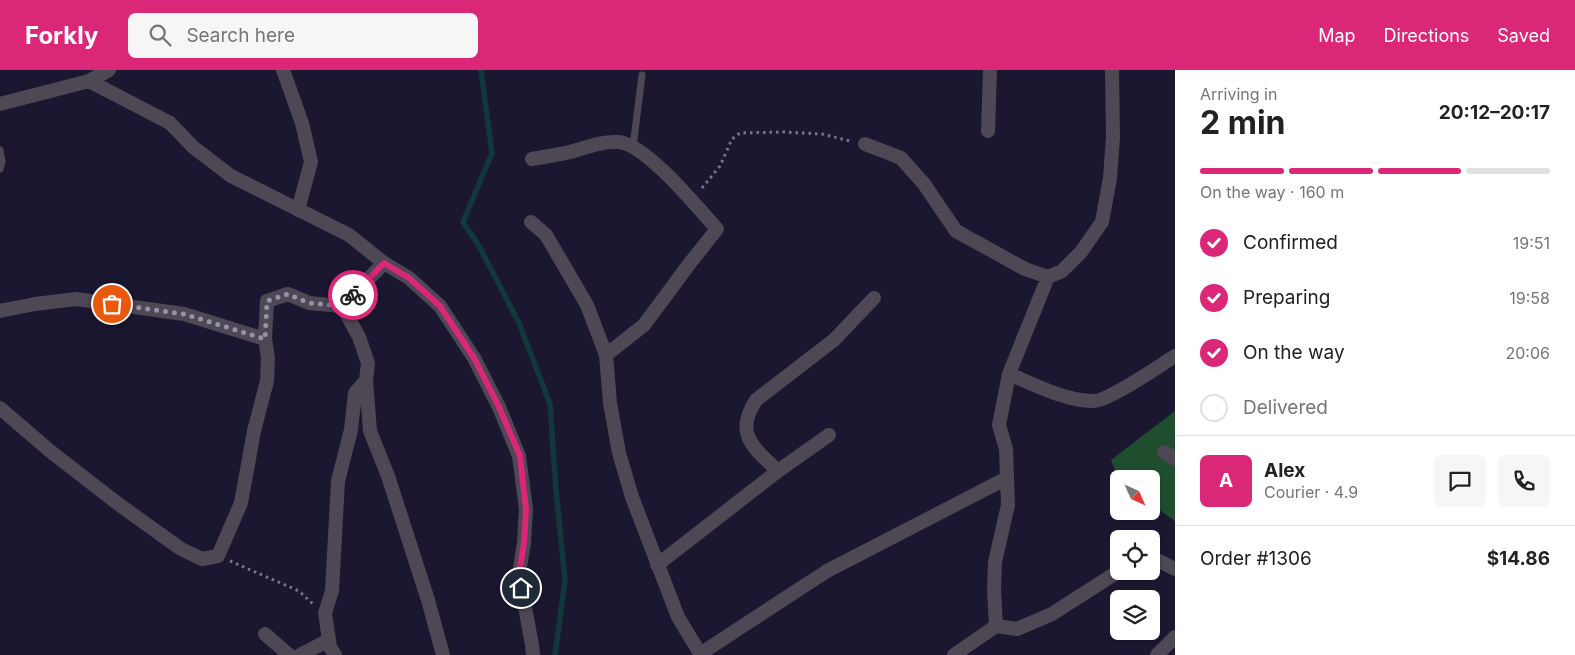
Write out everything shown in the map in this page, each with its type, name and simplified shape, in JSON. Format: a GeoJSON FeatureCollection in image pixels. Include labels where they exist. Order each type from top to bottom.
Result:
{"type":"FeatureCollection","features":[{"type":"Feature","properties":{"kind":"street"},"geometry":{"type":"LineString","coordinates":[[0,104],[89,81],[109,70]]}},
{"type":"Feature","properties":{"kind":"street"},"geometry":{"type":"LineString","coordinates":[[282,70],[302,123],[311,162],[298,210]]}},
{"type":"Feature","properties":{"kind":"street"},"geometry":{"type":"LineString","coordinates":[[988,131],[990,70]]}},
{"type":"Feature","properties":{"kind":"street"},"geometry":{"type":"LineString","coordinates":[[865,144],[900,158],[924,184],[956,230],[1018,266],[1048,277],[1062,271],[1081,252],[1102,222],[1110,178],[1113,137],[1112,70]]}},
{"type":"Feature","properties":{"kind":"street"},"geometry":{"type":"LineString","coordinates":[[89,81],[170,123],[193,147],[231,176],[349,235],[384,263],[409,278],[440,306],[474,358],[499,407],[520,456],[526,509],[524,543],[519,574],[532,645],[532,655]]}},
{"type":"Feature","properties":{"kind":"street"},"geometry":{"type":"LineString","coordinates":[[532,159],[567,152],[596,143],[620,142],[646,154],[692,200],[717,229],[644,326],[606,355]]}},
{"type":"Feature","properties":{"kind":"street"},"geometry":{"type":"LineString","coordinates":[[531,222],[546,235],[587,305],[606,355],[610,403],[619,453],[632,496],[678,617],[701,654],[827,571],[1006,478]]}},
{"type":"Feature","properties":{"kind":"street"},"geometry":{"type":"LineString","coordinates":[[342,306],[384,263]]}},
{"type":"Feature","properties":{"kind":"street"},"geometry":{"type":"LineString","coordinates":[[996,626],[995,562],[1008,505],[1006,450],[999,425],[1009,374],[1048,277]]}},
{"type":"Feature","properties":{"kind":"street"},"geometry":{"type":"LineString","coordinates":[[0,408],[50,451],[181,549],[202,559],[218,556],[241,504],[254,430],[267,381],[268,358],[265,339],[267,301],[288,294],[309,303],[342,306]]}},
{"type":"Feature","properties":{"kind":"street"},"geometry":{"type":"LineString","coordinates":[[778,470],[753,447],[746,432],[748,412],[756,400],[834,340],[874,298]]}},
{"type":"Feature","properties":{"kind":"street"},"geometry":{"type":"LineString","coordinates":[[0,311],[76,299],[184,314],[265,339]]}},
{"type":"Feature","properties":{"kind":"street"},"geometry":{"type":"LineString","coordinates":[[342,306],[359,337],[368,363],[366,380],[370,431],[388,476],[428,600],[443,655]]}},
{"type":"Feature","properties":{"kind":"street"},"geometry":{"type":"LineString","coordinates":[[1009,374],[1078,400],[1096,401],[1118,391],[1175,356]]}},
{"type":"Feature","properties":{"kind":"street"},"geometry":{"type":"LineString","coordinates":[[335,655],[330,648],[325,613],[332,591],[338,481],[350,430],[355,393],[366,380]]}},
{"type":"Feature","properties":{"kind":"street"},"geometry":{"type":"LineString","coordinates":[[657,565],[778,470],[829,435]]}},
{"type":"Feature","properties":{"kind":"street"},"geometry":{"type":"LineString","coordinates":[[1160,562],[1175,569]]}},
{"type":"Feature","properties":{"kind":"street"},"geometry":{"type":"LineString","coordinates":[[954,655],[996,626],[1017,630],[1052,614],[1110,577]]}},
{"type":"Feature","properties":{"kind":"street"},"geometry":{"type":"LineString","coordinates":[[265,634],[289,655]]}},
{"type":"Feature","properties":{"kind":"street"},"geometry":{"type":"LineString","coordinates":[[1156,655],[1175,637]]}},
{"type":"Feature","properties":{"kind":"street"},"geometry":{"type":"LineString","coordinates":[[300,655],[329,640]]}},
{"type":"Feature","properties":{"kind":"lane"},"geometry":{"type":"LineString","coordinates":[[633,148],[642,75]]}},
{"type":"Feature","properties":{"kind":"lane"},"geometry":{"type":"LineString","coordinates":[[0,150],[2,162],[0,169]]}},
{"type":"Feature","properties":{"kind":"path"},"geometry":{"type":"LineString","coordinates":[[692,200],[720,166],[732,139],[740,134],[783,132],[822,134],[865,144]]}},
{"type":"Feature","properties":{"kind":"path"},"geometry":{"type":"LineString","coordinates":[[218,556],[299,591],[325,613]]}},
{"type":"Feature","properties":{"kind":"green space"},"geometry":{"type":"Polygon","coordinates":[[[1175,411],[1175,521],[1160,510],[1160,470],[1115,470],[1111,460],[1175,411]]]}},
{"type":"Feature","properties":{"kind":"waterway"},"geometry":{"type":"LineString","coordinates":[[481,70],[492,153],[463,222],[479,246],[519,323],[550,404],[565,580],[555,655]]}},
{"type":"Feature","properties":{"kind":"way so far"},"geometry":{"type":"LineString","coordinates":[[112,304],[184,314],[265,339],[267,301],[288,294],[309,303],[342,306],[353,295]]}},
{"type":"Feature","properties":{"kind":"route"},"geometry":{"type":"LineString","coordinates":[[353,295],[384,263],[409,278],[440,306],[474,358],[499,407],[520,456],[526,509],[524,543],[519,574],[521,588]]}}]}
